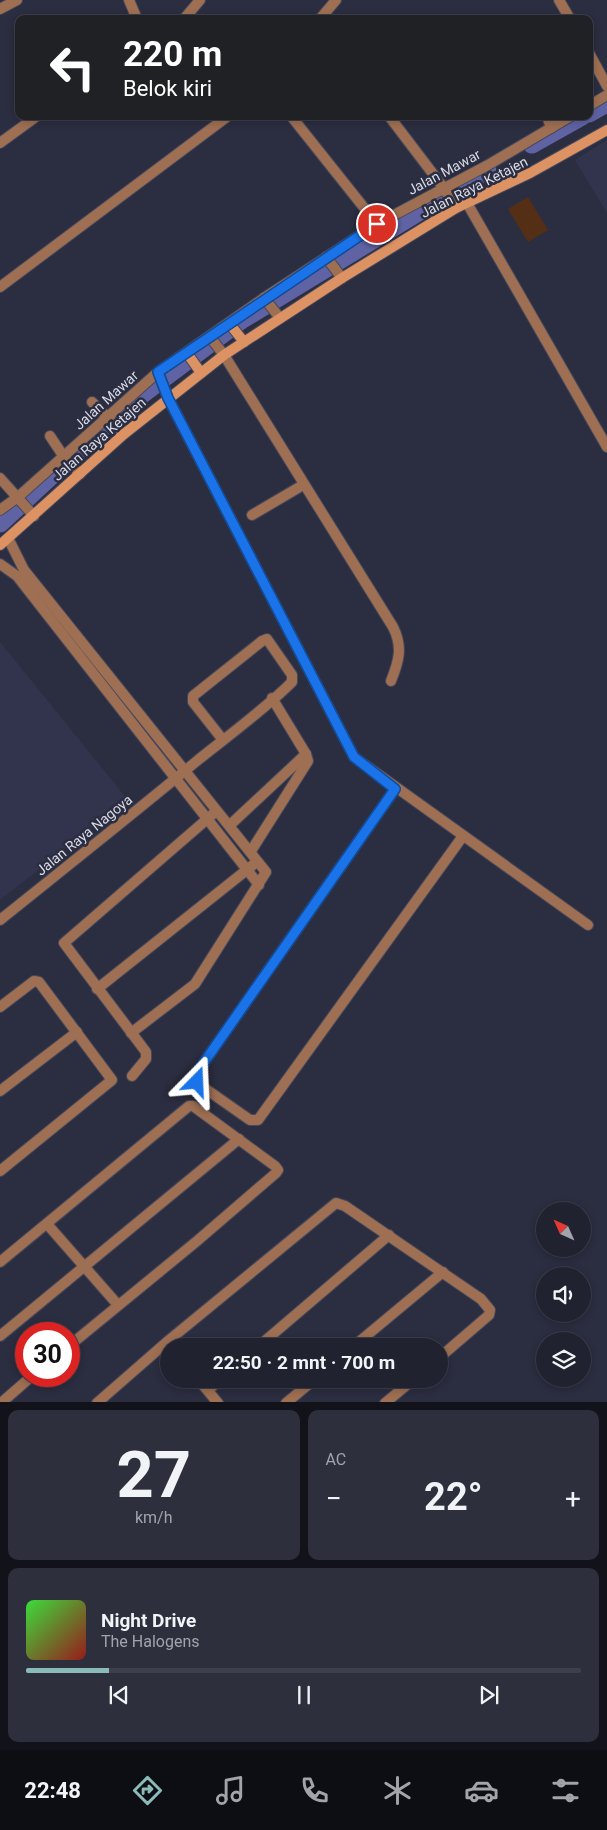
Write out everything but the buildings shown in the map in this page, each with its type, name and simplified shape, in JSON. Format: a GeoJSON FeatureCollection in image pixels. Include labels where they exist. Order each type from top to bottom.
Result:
{"type":"FeatureCollection","features":[{"type":"Feature","properties":{"kind":"street"},"geometry":{"type":"LineString","coordinates":[[0,9],[17,0]]}},
{"type":"Feature","properties":{"kind":"street"},"geometry":{"type":"LineString","coordinates":[[128,0],[135,15]]}},
{"type":"Feature","properties":{"kind":"street"},"geometry":{"type":"LineString","coordinates":[[187,15],[200,0]]}},
{"type":"Feature","properties":{"kind":"street"},"geometry":{"type":"LineString","coordinates":[[323,15],[336,0]]}},
{"type":"Feature","properties":{"kind":"street"},"geometry":{"type":"LineString","coordinates":[[559,0],[568,15]]}},
{"type":"Feature","properties":{"kind":"street"},"geometry":{"type":"LineString","coordinates":[[593,60],[607,86]]}},
{"type":"Feature","properties":{"kind":"street"},"geometry":{"type":"LineString","coordinates":[[593,104],[607,95]]}},
{"type":"Feature","properties":{"kind":"street"},"geometry":{"type":"LineString","coordinates":[[0,143],[32,120]]}},
{"type":"Feature","properties":{"kind":"street"},"geometry":{"type":"LineString","coordinates":[[0,287],[223,120]]}},
{"type":"Feature","properties":{"kind":"street"},"geometry":{"type":"LineString","coordinates":[[294,120],[377,224]]}},
{"type":"Feature","properties":{"kind":"street"},"geometry":{"type":"LineString","coordinates":[[392,120],[455,205]]}},
{"type":"Feature","properties":{"kind":"street"},"geometry":{"type":"LineString","coordinates":[[548,120],[551,128]]}},
{"type":"Feature","properties":{"kind":"street","name":"Jalan Mawar"},"geometry":{"type":"LineString","coordinates":[[0,510],[19,499],[65,458],[115,425],[159,374],[189,355],[216,345],[230,324],[377,224],[445,190],[564,120]]}},
{"type":"Feature","properties":{"kind":"street","name":"Jalan Raya Ketajen"},"geometry":{"type":"LineString","coordinates":[[4,541],[78,472],[115,425],[166,394],[199,370],[216,345],[241,339],[339,274],[455,205],[467,203],[530,173],[607,130]]}},
{"type":"Feature","properties":{"kind":"street"},"geometry":{"type":"LineString","coordinates":[[467,203],[606,444]]}},
{"type":"Feature","properties":{"kind":"street"},"geometry":{"type":"LineString","coordinates":[[328,259],[339,274]]}},
{"type":"Feature","properties":{"kind":"street"},"geometry":{"type":"LineString","coordinates":[[266,300],[277,314]]}},
{"type":"Feature","properties":{"kind":"street"},"geometry":{"type":"LineString","coordinates":[[230,324],[241,339]]}},
{"type":"Feature","properties":{"kind":"street"},"geometry":{"type":"LineString","coordinates":[[216,345],[396,632],[400,655],[390,681]]}},
{"type":"Feature","properties":{"kind":"street"},"geometry":{"type":"LineString","coordinates":[[189,355],[199,370]]}},
{"type":"Feature","properties":{"kind":"street"},"geometry":{"type":"LineString","coordinates":[[159,374],[166,394],[354,757],[395,789],[588,925]]}},
{"type":"Feature","properties":{"kind":"street"},"geometry":{"type":"LineString","coordinates":[[92,402],[115,425]]}},
{"type":"Feature","properties":{"kind":"street"},"geometry":{"type":"LineString","coordinates":[[50,436],[65,458],[78,472]]}},
{"type":"Feature","properties":{"kind":"street"},"geometry":{"type":"LineString","coordinates":[[0,478],[32,514]]}},
{"type":"Feature","properties":{"kind":"street"},"geometry":{"type":"LineString","coordinates":[[252,515],[303,485]]}},
{"type":"Feature","properties":{"kind":"street"},"geometry":{"type":"LineString","coordinates":[[4,541],[20,573],[181,775],[208,819],[259,885]]}},
{"type":"Feature","properties":{"kind":"street"},"geometry":{"type":"LineString","coordinates":[[0,564],[20,573]]}},
{"type":"Feature","properties":{"kind":"street","name":"Jalan Raya Nagoya"},"geometry":{"type":"LineString","coordinates":[[0,920],[181,775],[290,685],[293,678],[266,639],[192,696],[193,702],[223,740]]}},
{"type":"Feature","properties":{"kind":"street"},"geometry":{"type":"LineString","coordinates":[[251,851],[306,767],[308,761],[306,754],[272,698]]}},
{"type":"Feature","properties":{"kind":"street"},"geometry":{"type":"LineString","coordinates":[[230,825],[306,754]]}},
{"type":"Feature","properties":{"kind":"street"},"geometry":{"type":"LineString","coordinates":[[131,1033],[195,984],[266,872],[218,810],[181,775]]}},
{"type":"Feature","properties":{"kind":"street"},"geometry":{"type":"LineString","coordinates":[[395,789],[198,1071],[196,1076],[200,1085],[250,1120],[258,1120],[463,836]]}},
{"type":"Feature","properties":{"kind":"street"},"geometry":{"type":"LineString","coordinates":[[132,1076],[147,1057],[64,943],[218,810]]}},
{"type":"Feature","properties":{"kind":"street"},"geometry":{"type":"LineString","coordinates":[[97,989],[258,860]]}},
{"type":"Feature","properties":{"kind":"street"},"geometry":{"type":"LineString","coordinates":[[0,1007],[36,981],[43,985],[109,1075],[111,1082],[0,1171]]}},
{"type":"Feature","properties":{"kind":"street"},"geometry":{"type":"LineString","coordinates":[[0,1091],[77,1032]]}},
{"type":"Feature","properties":{"kind":"street"},"geometry":{"type":"LineString","coordinates":[[0,1262],[188,1106],[193,1106],[277,1168],[277,1172],[197,1241],[80,1337]]}},
{"type":"Feature","properties":{"kind":"street"},"geometry":{"type":"LineString","coordinates":[[0,1336],[239,1140]]}},
{"type":"Feature","properties":{"kind":"street"},"geometry":{"type":"LineString","coordinates":[[177,1338],[333,1204],[339,1203],[481,1299],[490,1312],[485,1319],[448,1350]]}},
{"type":"Feature","properties":{"kind":"street"},"geometry":{"type":"LineString","coordinates":[[47,1224],[118,1305]]}},
{"type":"Feature","properties":{"kind":"street"},"geometry":{"type":"LineString","coordinates":[[268,1338],[389,1235]]}},
{"type":"Feature","properties":{"kind":"street"},"geometry":{"type":"LineString","coordinates":[[364,1338],[443,1272]]}},
{"type":"Feature","properties":{"kind":"street"},"geometry":{"type":"LineString","coordinates":[[97,1402],[160,1352]]}},
{"type":"Feature","properties":{"kind":"street"},"geometry":{"type":"LineString","coordinates":[[1,1402],[19,1387]]}},
{"type":"Feature","properties":{"kind":"street"},"geometry":{"type":"LineString","coordinates":[[210,1388],[208,1390],[218,1402]]}},
{"type":"Feature","properties":{"kind":"street"},"geometry":{"type":"LineString","coordinates":[[286,1402],[304,1388]]}},
{"type":"Feature","properties":{"kind":"street"},"geometry":{"type":"LineString","coordinates":[[385,1402],[403,1388]]}},
{"type":"Feature","properties":{"kind":"shaded area"},"geometry":{"type":"Polygon","coordinates":[[[607,140],[607,213],[575,160],[607,140]]]}},
{"type":"Feature","properties":{"kind":"shaded area"},"geometry":{"type":"Polygon","coordinates":[[[528,197],[548,230],[528,242],[508,209],[528,197]]]}},
{"type":"Feature","properties":{"kind":"shaded area"},"geometry":{"type":"Polygon","coordinates":[[[0,642],[128,800],[0,900],[0,642]]]}},
{"type":"Feature","properties":{"kind":"waterway"},"geometry":{"type":"LineString","coordinates":[[593,111],[607,103]]}},
{"type":"Feature","properties":{"kind":"waterway"},"geometry":{"type":"LineString","coordinates":[[532,144],[575,120]]}},
{"type":"Feature","properties":{"kind":"waterway"},"geometry":{"type":"LineString","coordinates":[[0,523],[125,407],[241,320],[487,170]]}},
{"type":"Feature","properties":{"kind":"route"},"geometry":{"type":"LineString","coordinates":[[197,1082],[196,1076],[198,1071],[395,789],[359,763],[354,757],[168,398],[158,372],[264,298],[377,224]]}}]}
